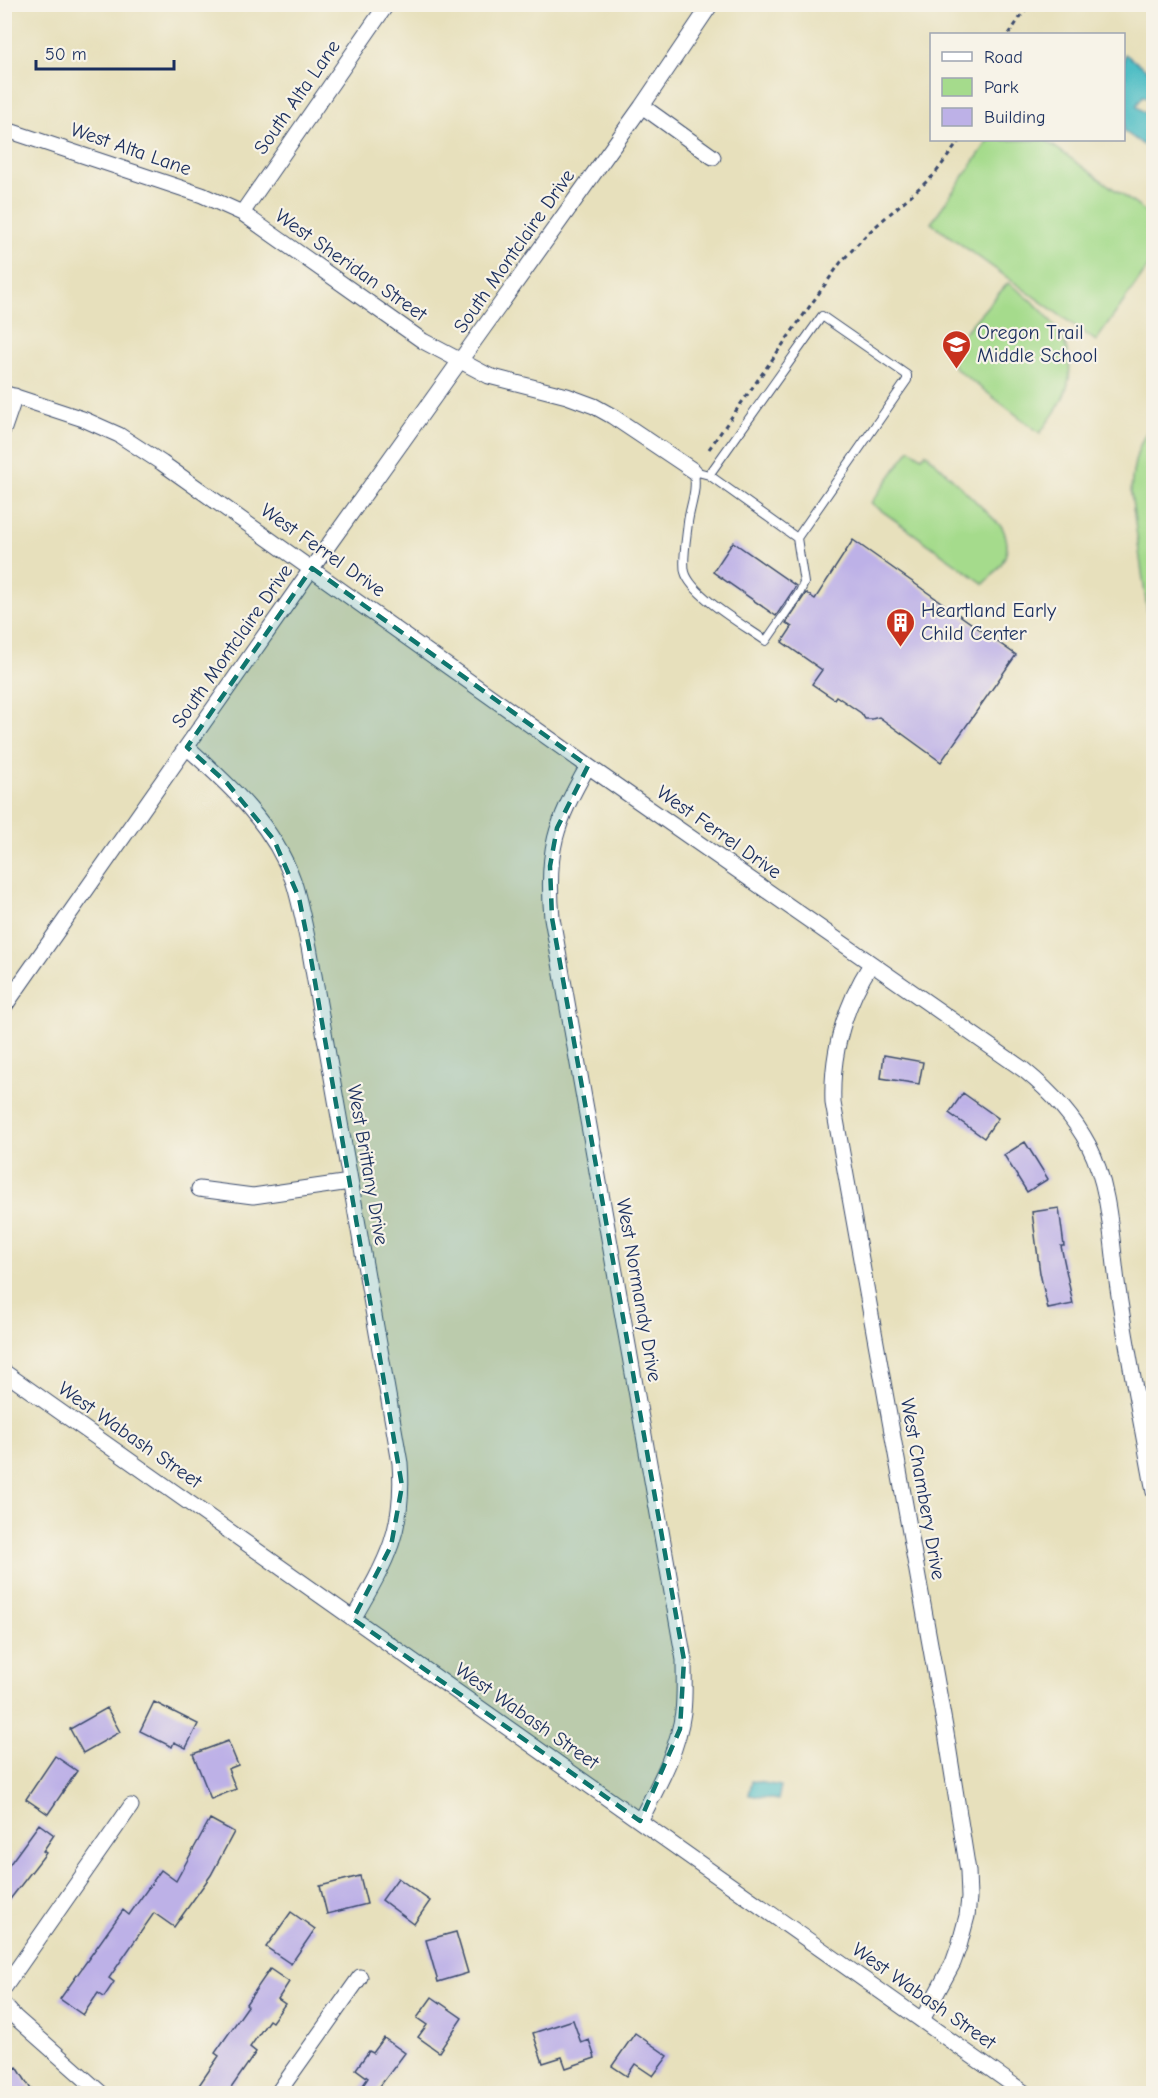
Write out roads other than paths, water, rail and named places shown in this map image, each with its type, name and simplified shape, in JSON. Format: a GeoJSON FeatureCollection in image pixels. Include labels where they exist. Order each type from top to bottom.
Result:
{"type":"FeatureCollection","features":[{"type":"Feature","properties":{"kind":"street","name":"South Alta Lane"},"geometry":{"type":"LineString","coordinates":[[242,213],[387,4]]}},
{"type":"Feature","properties":{"kind":"street","name":"South Montclaire Drive"},"geometry":{"type":"LineString","coordinates":[[4,1007],[312,568],[642,106],[711,4]]}},
{"type":"Feature","properties":{"kind":"street"},"geometry":{"type":"LineString","coordinates":[[642,106],[713,157]]}},
{"type":"Feature","properties":{"kind":"street","name":"West Alta Lane"},"geometry":{"type":"LineString","coordinates":[[4,129],[202,195],[242,213]]}},
{"type":"Feature","properties":{"kind":"street","name":"West Sheridan Street"},"geometry":{"type":"LineString","coordinates":[[242,213],[423,341],[489,376],[567,396],[594,406],[694,471]]}},
{"type":"Feature","properties":{"kind":"street"},"geometry":{"type":"LineString","coordinates":[[4,428],[10,394]]}},
{"type":"Feature","properties":{"kind":"street","name":"West Ferrel Drive"},"geometry":{"type":"LineString","coordinates":[[10,394],[83,419],[119,435],[312,568],[588,766],[1024,1070],[1049,1090],[1069,1114],[1089,1145],[1105,1191],[1118,1292],[1154,1492]]}},
{"type":"Feature","properties":{"kind":"street","name":"West Brittany Drive"},"geometry":{"type":"LineString","coordinates":[[187,747],[227,783],[263,823],[274,840],[299,898],[309,947],[400,1463],[402,1486],[399,1515],[392,1546],[385,1564],[353,1619]]}},
{"type":"Feature","properties":{"kind":"street","name":"West Normandy Drive"},"geometry":{"type":"LineString","coordinates":[[588,766],[569,799],[557,828],[549,875],[552,918],[684,1660],[684,1709],[680,1728],[670,1762],[640,1821]]}},
{"type":"Feature","properties":{"kind":"street","name":"West Chambery Drive"},"geometry":{"type":"LineString","coordinates":[[871,964],[850,1000],[843,1019],[833,1066],[833,1103],[969,1871],[967,1916],[959,1946],[953,1963],[922,2020]]}},
{"type":"Feature","properties":{"kind":"street"},"geometry":{"type":"LineString","coordinates":[[199,1189],[253,1196],[350,1182]]}},
{"type":"Feature","properties":{"kind":"street","name":"West Wabash Street"},"geometry":{"type":"LineString","coordinates":[[4,1372],[1026,2094]]}},
{"type":"Feature","properties":{"kind":"street"},"geometry":{"type":"LineString","coordinates":[[4,1988],[131,1806]]}},
{"type":"Feature","properties":{"kind":"street"},"geometry":{"type":"LineString","coordinates":[[277,2094],[360,1977]]}},
{"type":"Feature","properties":{"kind":"street"},"geometry":{"type":"LineString","coordinates":[[4,2005],[102,2094]]}},
{"type":"Feature","properties":{"kind":"lane"},"geometry":{"type":"LineString","coordinates":[[709,475],[774,380],[822,316],[907,375],[907,380],[797,538],[804,583],[766,641],[706,598],[690,584],[684,571],[688,520],[696,488],[694,471],[709,475],[797,538]]}},
{"type":"Feature","properties":{"kind":"water"},"geometry":{"type":"Polygon","coordinates":[[[1125,54],[1153,74],[1153,82],[1148,90],[1152,93],[1148,99],[1143,96],[1136,106],[1153,119],[1153,136],[1146,147],[1125,132],[1125,54]]]}},
{"type":"Feature","properties":{"kind":"water"},"geometry":{"type":"Polygon","coordinates":[[[752,1781],[781,1786],[778,1800],[749,1795],[752,1781]]]}},
{"type":"Feature","properties":{"kind":"place","name":"Oregon Trail Middle School"},"geometry":{"type":"Point","coordinates":[956,370]}},
{"type":"Feature","properties":{"kind":"place","name":"Heartland Early Child Center"},"geometry":{"type":"Point","coordinates":[900,648]}}]}
